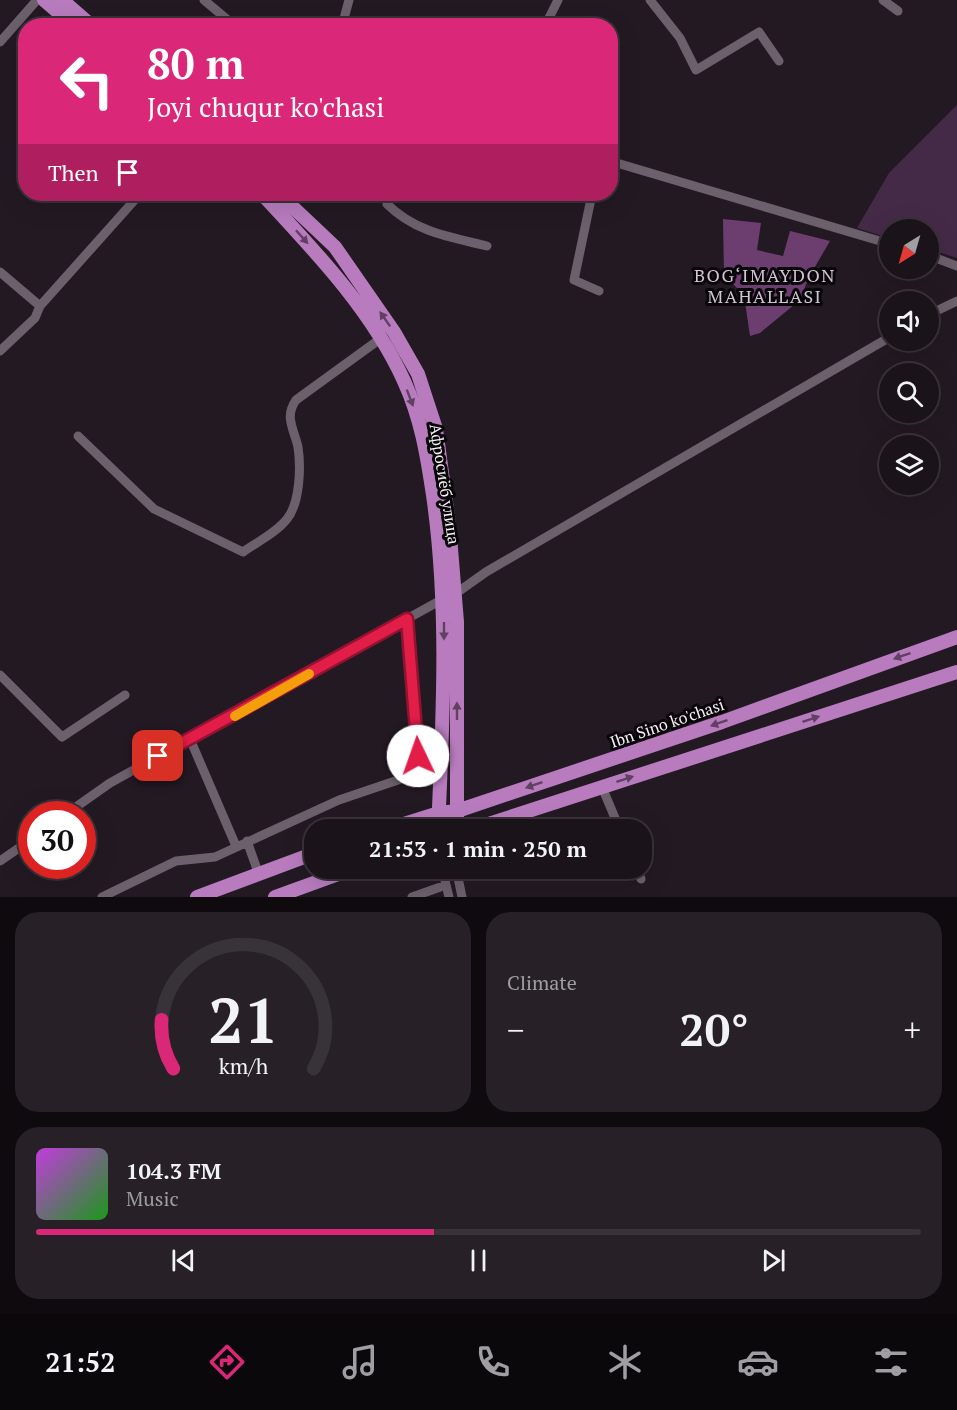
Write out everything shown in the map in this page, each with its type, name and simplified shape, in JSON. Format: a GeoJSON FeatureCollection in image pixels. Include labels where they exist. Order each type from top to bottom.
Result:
{"type":"FeatureCollection","features":[{"type":"Feature","properties":{"kind":"main road"},"geometry":{"type":"LineString","coordinates":[[44,0],[65,18]]}},
{"type":"Feature","properties":{"kind":"main road"},"geometry":{"type":"LineString","coordinates":[[62,0],[83,18]]}},
{"type":"Feature","properties":{"kind":"main road","name":"Афросиёб улица"},"geometry":{"type":"LineString","coordinates":[[268,201],[321,258],[380,339],[404,381],[423,430],[449,596],[439,819]]}},
{"type":"Feature","properties":{"kind":"main road","name":"Афросиёб улица"},"geometry":{"type":"LineString","coordinates":[[286,201],[335,247],[394,332],[418,374],[436,429],[449,524],[449,596],[457,819]]}},
{"type":"Feature","properties":{"kind":"main road","name":"Ibn Sino ko'chasi"},"geometry":{"type":"LineString","coordinates":[[420,819],[439,813],[457,812],[722,722],[957,637]]}},
{"type":"Feature","properties":{"kind":"main road"},"geometry":{"type":"LineString","coordinates":[[504,819],[957,672]]}},
{"type":"Feature","properties":{"kind":"main road"},"geometry":{"type":"LineString","coordinates":[[197,897],[258,872],[304,857]]}},
{"type":"Feature","properties":{"kind":"main road"},"geometry":{"type":"LineString","coordinates":[[275,897],[325,879]]}},
{"type":"Feature","properties":{"kind":"street"},"geometry":{"type":"LineString","coordinates":[[22,18],[38,0]]}},
{"type":"Feature","properties":{"kind":"street"},"geometry":{"type":"LineString","coordinates":[[204,0],[225,18]]}},
{"type":"Feature","properties":{"kind":"street"},"geometry":{"type":"LineString","coordinates":[[344,18],[349,0]]}},
{"type":"Feature","properties":{"kind":"street"},"geometry":{"type":"LineString","coordinates":[[549,18],[558,0]]}},
{"type":"Feature","properties":{"kind":"street"},"geometry":{"type":"LineString","coordinates":[[650,0],[680,38],[696,70],[759,32],[780,61]]}},
{"type":"Feature","properties":{"kind":"street"},"geometry":{"type":"LineString","coordinates":[[883,0],[898,10]]}},
{"type":"Feature","properties":{"kind":"street"},"geometry":{"type":"LineString","coordinates":[[0,42],[18,22]]}},
{"type":"Feature","properties":{"kind":"street"},"geometry":{"type":"LineString","coordinates":[[618,163],[879,241]]}},
{"type":"Feature","properties":{"kind":"street"},"geometry":{"type":"LineString","coordinates":[[0,351],[35,318],[40,306],[134,201]]}},
{"type":"Feature","properties":{"kind":"street"},"geometry":{"type":"LineString","coordinates":[[389,201],[387,204],[398,214],[429,232],[487,246]]}},
{"type":"Feature","properties":{"kind":"street"},"geometry":{"type":"LineString","coordinates":[[591,201],[574,280],[599,291]]}},
{"type":"Feature","properties":{"kind":"street"},"geometry":{"type":"LineString","coordinates":[[939,259],[957,266]]}},
{"type":"Feature","properties":{"kind":"street"},"geometry":{"type":"LineString","coordinates":[[0,272],[40,306]]}},
{"type":"Feature","properties":{"kind":"street"},"geometry":{"type":"LineString","coordinates":[[939,310],[957,301]]}},
{"type":"Feature","properties":{"kind":"street"},"geometry":{"type":"LineString","coordinates":[[78,436],[154,509],[243,552],[286,521],[294,509],[299,461],[289,418],[291,407],[296,400],[380,339]]}},
{"type":"Feature","properties":{"kind":"street"},"geometry":{"type":"LineString","coordinates":[[84,801],[110,783],[449,596],[678,458],[879,343]]}},
{"type":"Feature","properties":{"kind":"street"},"geometry":{"type":"LineString","coordinates":[[102,897],[176,861],[215,857],[339,800],[398,780],[408,773],[418,756],[407,619]]}},
{"type":"Feature","properties":{"kind":"street"},"geometry":{"type":"LineString","coordinates":[[0,675],[62,737],[125,695]]}},
{"type":"Feature","properties":{"kind":"street"},"geometry":{"type":"LineString","coordinates":[[190,739],[236,846]]}},
{"type":"Feature","properties":{"kind":"street"},"geometry":{"type":"LineString","coordinates":[[602,787],[615,819]]}},
{"type":"Feature","properties":{"kind":"street"},"geometry":{"type":"LineString","coordinates":[[247,841],[258,872]]}},
{"type":"Feature","properties":{"kind":"street"},"geometry":{"type":"LineString","coordinates":[[0,861],[18,849]]}},
{"type":"Feature","properties":{"kind":"street"},"geometry":{"type":"LineString","coordinates":[[445,879],[449,897]]}},
{"type":"Feature","properties":{"kind":"street"},"geometry":{"type":"LineString","coordinates":[[458,879],[462,897]]}},
{"type":"Feature","properties":{"kind":"street"},"geometry":{"type":"LineString","coordinates":[[412,897],[446,885]]}},
{"type":"Feature","properties":{"kind":"shaded area"},"geometry":{"type":"Polygon","coordinates":[[[957,105],[957,258],[939,252],[939,219],[879,219],[879,235],[857,228],[889,173],[957,105]]]}},
{"type":"Feature","properties":{"kind":"shaded area"},"geometry":{"type":"Polygon","coordinates":[[[723,219],[761,223],[757,250],[783,256],[790,231],[830,241],[809,277],[800,300],[760,333],[750,336],[744,295],[724,275],[723,219]]]}},
{"type":"Feature","properties":{"kind":"slow traffic"},"geometry":{"type":"LineString","coordinates":[[235,716],[309,674]]}},
{"type":"Feature","properties":{"kind":"district","name":"BOG‘IMAYDON MAHALLASI"},"geometry":{"type":"Point","coordinates":[765,286]}},
{"type":"Feature","properties":{"kind":"route"},"geometry":{"type":"LineString","coordinates":[[158,756],[240,713],[407,619],[412,655],[418,756]]}}]}
